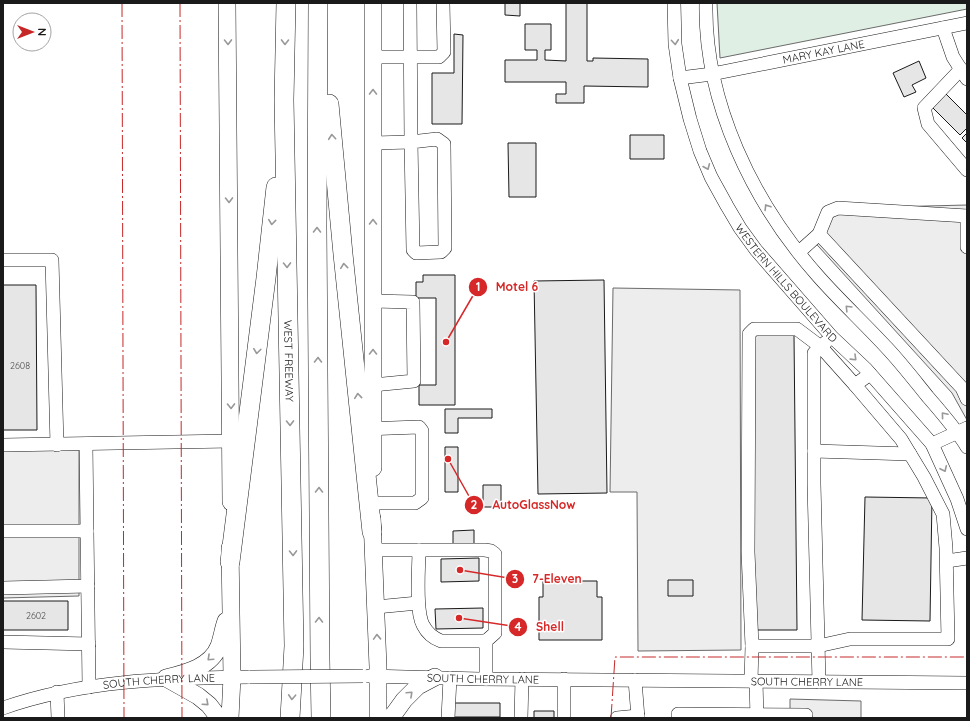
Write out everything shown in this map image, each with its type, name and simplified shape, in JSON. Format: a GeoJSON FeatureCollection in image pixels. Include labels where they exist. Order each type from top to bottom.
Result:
{"type":"FeatureCollection","features":[{"type":"Feature","properties":{"kind":"highway","name":"WEST FREEWAY"},"geometry":{"type":"LineString","coordinates":[[286,3],[284,100],[294,646],[290,718]]}},
{"type":"Feature","properties":{"kind":"highway"},"geometry":{"type":"LineString","coordinates":[[319,3],[343,254],[367,429],[373,541]]}},
{"type":"Feature","properties":{"kind":"highway"},"geometry":{"type":"LineString","coordinates":[[319,3],[317,243],[321,718]]}},
{"type":"Feature","properties":{"kind":"highway"},"geometry":{"type":"LineString","coordinates":[[230,562],[266,278],[284,100]]}},
{"type":"Feature","properties":{"kind":"main road"},"geometry":{"type":"LineString","coordinates":[[227,3],[232,677],[230,718]]}},
{"type":"Feature","properties":{"kind":"main road"},"geometry":{"type":"LineString","coordinates":[[367,429],[373,385],[374,3]]}},
{"type":"Feature","properties":{"kind":"main road"},"geometry":{"type":"LineString","coordinates":[[373,541],[376,607],[370,676],[378,718]]}},
{"type":"Feature","properties":{"kind":"main road"},"geometry":{"type":"LineString","coordinates":[[166,678],[193,671],[214,654],[231,610]]}},
{"type":"Feature","properties":{"kind":"main road"},"geometry":{"type":"LineString","coordinates":[[166,678],[198,696],[209,705],[219,718]]}},
{"type":"Feature","properties":{"kind":"main road"},"geometry":{"type":"LineString","coordinates":[[391,718],[404,700],[418,686],[443,678]]}},
{"type":"Feature","properties":{"kind":"street"},"geometry":{"type":"LineString","coordinates":[[373,143],[411,142],[437,139],[444,144],[445,248],[441,252],[416,253],[413,250],[411,142],[410,3]]}},
{"type":"Feature","properties":{"kind":"street"},"geometry":{"type":"LineString","coordinates":[[373,57],[439,57],[444,52],[443,3]]}},
{"type":"Feature","properties":{"kind":"street","name":"WESTERN HILLS BOULEVARD"},"geometry":{"type":"LineString","coordinates":[[674,3],[676,44],[680,78],[700,151],[711,177],[727,206],[740,228],[756,250],[832,337],[870,374],[932,444],[957,500],[967,529]]}},
{"type":"Feature","properties":{"kind":"street"},"geometry":{"type":"LineString","coordinates":[[706,3],[712,74],[719,104],[755,188],[783,232],[818,276],[888,349],[962,430],[967,447]]}},
{"type":"Feature","properties":{"kind":"street","name":"MARY KAY LANE"},"geometry":{"type":"LineString","coordinates":[[680,78],[712,74],[967,23]]}},
{"type":"Feature","properties":{"kind":"street"},"geometry":{"type":"LineString","coordinates":[[942,28],[953,57],[964,74],[924,108],[928,124],[967,170]]}},
{"type":"Feature","properties":{"kind":"street"},"geometry":{"type":"LineString","coordinates":[[799,252],[819,234],[828,212],[838,208],[967,216],[967,247]]}},
{"type":"Feature","properties":{"kind":"street"},"geometry":{"type":"LineString","coordinates":[[819,234],[965,390]]}},
{"type":"Feature","properties":{"kind":"street"},"geometry":{"type":"LineString","coordinates":[[3,260],[52,260],[57,444]]}},
{"type":"Feature","properties":{"kind":"street"},"geometry":{"type":"LineString","coordinates":[[373,301],[413,302],[414,381],[373,385]]}},
{"type":"Feature","properties":{"kind":"street"},"geometry":{"type":"LineString","coordinates":[[752,646],[818,646],[850,639],[948,639],[947,561],[943,514],[902,439],[821,347],[797,329],[754,329],[749,334],[748,552],[752,646],[757,716]]}},
{"type":"Feature","properties":{"kind":"street"},"geometry":{"type":"LineString","coordinates":[[819,682],[814,451],[814,353],[832,337]]}},
{"type":"Feature","properties":{"kind":"street"},"geometry":{"type":"LineString","coordinates":[[855,385],[870,374]]}},
{"type":"Feature","properties":{"kind":"street"},"geometry":{"type":"LineString","coordinates":[[902,439],[916,426]]}},
{"type":"Feature","properties":{"kind":"street"},"geometry":{"type":"LineString","coordinates":[[367,429],[419,427],[422,431],[422,498],[415,503],[371,503]]}},
{"type":"Feature","properties":{"kind":"street"},"geometry":{"type":"LineString","coordinates":[[932,444],[962,430]]}},
{"type":"Feature","properties":{"kind":"street"},"geometry":{"type":"LineString","coordinates":[[3,446],[231,441]]}},
{"type":"Feature","properties":{"kind":"street"},"geometry":{"type":"LineString","coordinates":[[86,444],[89,687]]}},
{"type":"Feature","properties":{"kind":"street"},"geometry":{"type":"LineString","coordinates":[[814,451],[910,454]]}},
{"type":"Feature","properties":{"kind":"street"},"geometry":{"type":"LineString","coordinates":[[3,531],[87,531]]}},
{"type":"Feature","properties":{"kind":"street"},"geometry":{"type":"LineString","coordinates":[[373,541],[419,550],[485,550],[491,551],[495,554],[495,633],[486,641],[442,641],[429,633],[422,624],[418,603],[419,550]]}},
{"type":"Feature","properties":{"kind":"street"},"geometry":{"type":"LineString","coordinates":[[947,561],[967,558]]}},
{"type":"Feature","properties":{"kind":"street"},"geometry":{"type":"LineString","coordinates":[[3,588],[88,586]]}},
{"type":"Feature","properties":{"kind":"street"},"geometry":{"type":"LineString","coordinates":[[376,607],[418,603]]}},
{"type":"Feature","properties":{"kind":"street"},"geometry":{"type":"LineString","coordinates":[[486,641],[486,679]]}},
{"type":"Feature","properties":{"kind":"street"},"geometry":{"type":"LineString","coordinates":[[3,642],[89,644]]}},
{"type":"Feature","properties":{"kind":"street","name":"SOUTH CHERRY LANE"},"geometry":{"type":"LineString","coordinates":[[3,708],[57,692],[111,683],[166,678],[370,676],[486,679],[967,683]]}},
{"type":"Feature","properties":{"kind":"street"},"geometry":{"type":"LineString","coordinates":[[443,678],[448,718]]}},
{"type":"Feature","properties":{"kind":"street"},"geometry":{"type":"LineString","coordinates":[[521,718],[522,679]]}},
{"type":"Feature","properties":{"kind":"street"},"geometry":{"type":"LineString","coordinates":[[564,679],[564,718]]}},
{"type":"Feature","properties":{"kind":"street"},"geometry":{"type":"LineString","coordinates":[[617,718],[638,717],[635,680]]}},
{"type":"Feature","properties":{"kind":"street"},"geometry":{"type":"LineString","coordinates":[[57,692],[58,718]]}},
{"type":"Feature","properties":{"kind":"street"},"geometry":{"type":"LineString","coordinates":[[678,718],[678,714],[719,716],[806,715]]}},
{"type":"Feature","properties":{"kind":"green space"},"geometry":{"type":"Polygon","coordinates":[[[717,3],[967,3],[967,9],[720,58],[717,3]]]}},
{"type":"Feature","properties":{"kind":"shaded area"},"geometry":{"type":"Polygon","coordinates":[[[967,205],[967,420],[952,393],[809,236],[845,208],[967,205]]]}},
{"type":"Feature","properties":{"kind":"shaded area"},"geometry":{"type":"Polygon","coordinates":[[[613,288],[740,290],[741,650],[638,651],[637,492],[610,492],[613,288]]]}},
{"type":"Feature","properties":{"kind":"shaded area"},"geometry":{"type":"Polygon","coordinates":[[[79,441],[79,596],[3,598],[3,442],[79,441]]]}},
{"type":"Feature","properties":{"kind":"shaded area"},"geometry":{"type":"Polygon","coordinates":[[[790,699],[861,701],[861,718],[790,718],[790,699]]]}},
{"type":"Feature","properties":{"kind":"building"},"geometry":{"type":"Polygon","coordinates":[[[505,3],[520,3],[520,16],[505,15],[505,3]]]}},
{"type":"Feature","properties":{"kind":"building"},"geometry":{"type":"Polygon","coordinates":[[[566,3],[587,3],[587,61],[593,61],[593,58],[648,59],[648,87],[584,86],[584,103],[556,103],[556,94],[566,94],[566,82],[505,82],[505,60],[537,60],[537,50],[525,50],[525,24],[551,24],[551,50],[545,50],[545,60],[566,61],[566,3]]]}},
{"type":"Feature","properties":{"kind":"building"},"geometry":{"type":"Polygon","coordinates":[[[454,34],[463,35],[462,124],[432,124],[432,73],[454,73],[454,34]]]}},
{"type":"Feature","properties":{"kind":"building"},"geometry":{"type":"Polygon","coordinates":[[[919,61],[926,78],[912,85],[916,92],[904,97],[893,73],[919,61]]]}},
{"type":"Feature","properties":{"kind":"building"},"geometry":{"type":"Polygon","coordinates":[[[946,94],[967,115],[967,128],[960,135],[932,107],[946,94]]]}},
{"type":"Feature","properties":{"kind":"building"},"geometry":{"type":"Polygon","coordinates":[[[967,133],[967,143],[962,138],[967,133]]]}},
{"type":"Feature","properties":{"kind":"building"},"geometry":{"type":"Polygon","coordinates":[[[630,135],[664,135],[664,159],[630,159],[630,135]]]}},
{"type":"Feature","properties":{"kind":"building"},"geometry":{"type":"Polygon","coordinates":[[[508,143],[536,143],[536,197],[509,197],[508,143]]]}},
{"type":"Feature","properties":{"kind":"building"},"geometry":{"type":"Polygon","coordinates":[[[423,275],[455,275],[455,405],[419,405],[419,385],[436,385],[436,298],[416,298],[416,282],[423,282],[423,275]]]}},
{"type":"Feature","properties":{"kind":"building"},"geometry":{"type":"Polygon","coordinates":[[[604,280],[607,493],[538,494],[534,281],[604,280]]]}},
{"type":"Feature","properties":{"kind":"building"},"geometry":{"type":"Polygon","coordinates":[[[3,285],[36,285],[37,430],[3,430],[3,285]]]}},
{"type":"Feature","properties":{"kind":"building"},"geometry":{"type":"Polygon","coordinates":[[[751,335],[794,335],[797,630],[753,630],[751,335]]]}},
{"type":"Feature","properties":{"kind":"building"},"geometry":{"type":"Polygon","coordinates":[[[445,409],[492,409],[492,418],[458,418],[458,433],[445,433],[445,409]]]}},
{"type":"Feature","properties":{"kind":"building"},"geometry":{"type":"Polygon","coordinates":[[[445,447],[458,447],[458,492],[445,492],[445,447]]]}},
{"type":"Feature","properties":{"kind":"building"},"geometry":{"type":"Polygon","coordinates":[[[483,485],[501,485],[501,507],[483,507],[483,485]]]}},
{"type":"Feature","properties":{"kind":"building"},"geometry":{"type":"Polygon","coordinates":[[[865,497],[932,498],[930,621],[862,620],[865,497]]]}},
{"type":"Feature","properties":{"kind":"building"},"geometry":{"type":"Polygon","coordinates":[[[474,530],[474,544],[453,544],[453,531],[474,530]]]}},
{"type":"Feature","properties":{"kind":"building"},"geometry":{"type":"Polygon","coordinates":[[[479,558],[479,581],[441,582],[441,559],[479,558]]]}},
{"type":"Feature","properties":{"kind":"building"},"geometry":{"type":"Polygon","coordinates":[[[668,580],[693,580],[693,596],[668,596],[668,580]]]}},
{"type":"Feature","properties":{"kind":"building"},"geometry":{"type":"Polygon","coordinates":[[[543,581],[597,581],[597,597],[602,597],[602,640],[539,640],[539,597],[543,597],[543,581]]]}},
{"type":"Feature","properties":{"kind":"building"},"geometry":{"type":"Polygon","coordinates":[[[3,601],[68,601],[68,630],[3,630],[3,601]]]}},
{"type":"Feature","properties":{"kind":"building"},"geometry":{"type":"Polygon","coordinates":[[[483,608],[483,628],[436,629],[435,609],[483,608]]]}},
{"type":"Feature","properties":{"kind":"building"},"geometry":{"type":"Polygon","coordinates":[[[450,703],[500,703],[500,717],[450,717],[450,703]]]}},
{"type":"Feature","properties":{"kind":"building"},"geometry":{"type":"Polygon","coordinates":[[[534,711],[554,711],[554,718],[534,718],[534,711]]]}},
{"type":"Feature","properties":{"kind":"power"},"geometry":{"type":"LineString","coordinates":[[122,3],[124,718]]}},
{"type":"Feature","properties":{"kind":"power"},"geometry":{"type":"LineString","coordinates":[[180,3],[182,718]]}},
{"type":"Feature","properties":{"kind":"power"},"geometry":{"type":"LineString","coordinates":[[611,718],[615,657],[967,657]]}},
{"type":"Feature","properties":{"kind":"place","name":"Motel 6"},"geometry":{"type":"Point","coordinates":[446,342]}},
{"type":"Feature","properties":{"kind":"place","name":"AutoGlassNow"},"geometry":{"type":"Point","coordinates":[448,459]}},
{"type":"Feature","properties":{"kind":"place","name":"7-Eleven"},"geometry":{"type":"Point","coordinates":[460,570]}},
{"type":"Feature","properties":{"kind":"place","name":"Shell"},"geometry":{"type":"Point","coordinates":[459,618]}}]}
